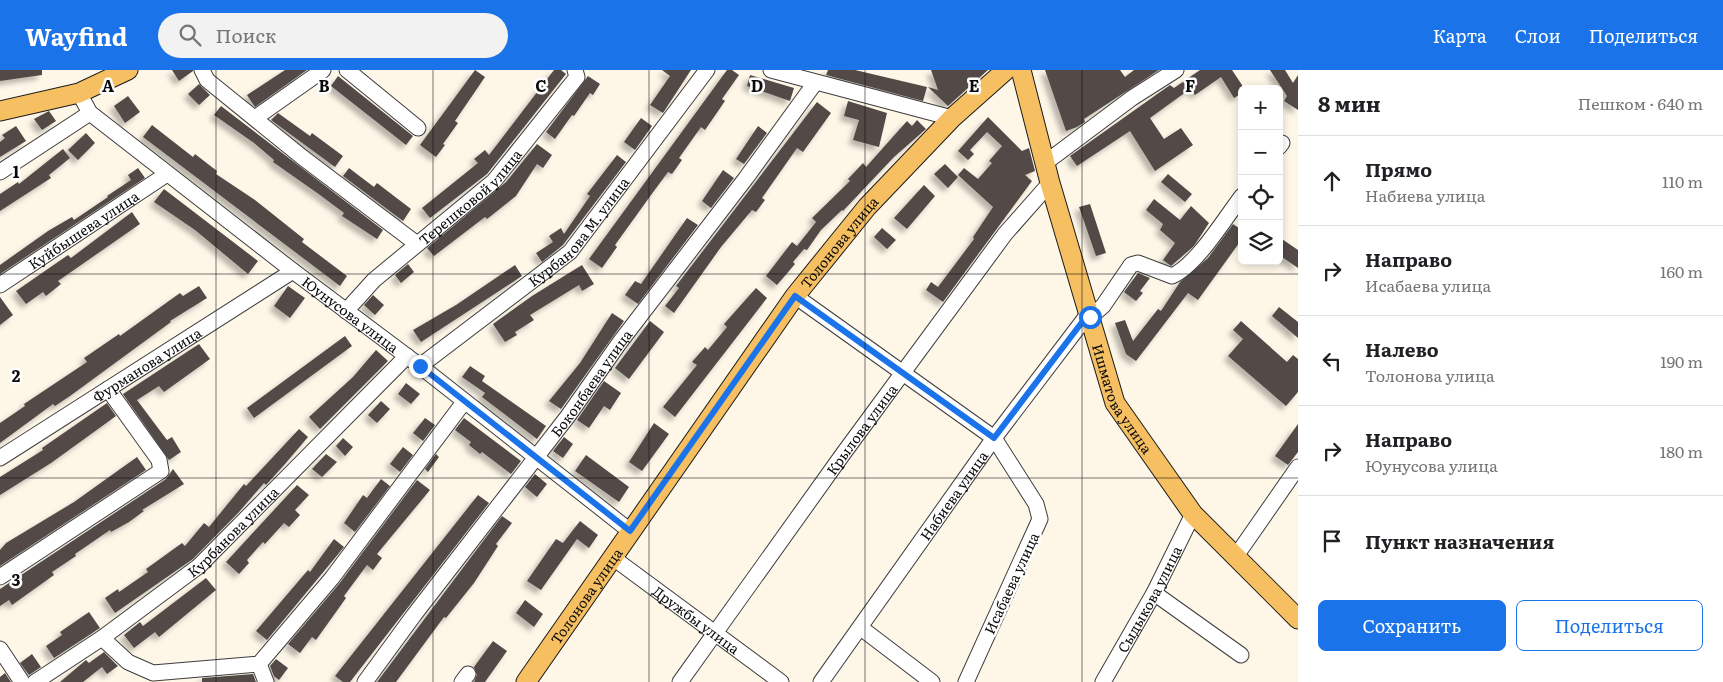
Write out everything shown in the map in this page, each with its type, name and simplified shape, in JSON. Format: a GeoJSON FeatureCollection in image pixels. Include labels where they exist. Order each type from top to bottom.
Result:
{"type":"FeatureCollection","features":[{"type":"Feature","properties":{"kind":"main road"},"geometry":{"type":"LineString","coordinates":[[0,111],[79,93],[128,70]]}},
{"type":"Feature","properties":{"kind":"main road","name":"Толонова улица"},"geometry":{"type":"LineString","coordinates":[[526,682],[795,296],[867,207],[952,118],[1006,70]]}},
{"type":"Feature","properties":{"kind":"main road","name":"Ишматова улица"},"geometry":{"type":"LineString","coordinates":[[1021,70],[1050,183],[1115,403],[1193,514],[1298,619]]}},
{"type":"Feature","properties":{"kind":"street"},"geometry":{"type":"LineString","coordinates":[[202,70],[208,80],[417,244]]}},
{"type":"Feature","properties":{"kind":"street"},"geometry":{"type":"LineString","coordinates":[[255,118],[323,70]]}},
{"type":"Feature","properties":{"kind":"street"},"geometry":{"type":"LineString","coordinates":[[347,70],[418,128]]}},
{"type":"Feature","properties":{"kind":"street","name":"Терешковой улица"},"geometry":{"type":"LineString","coordinates":[[346,312],[374,280],[494,181],[577,77],[575,70]]}},
{"type":"Feature","properties":{"kind":"street","name":"Курбанова М. улица"},"geometry":{"type":"LineString","coordinates":[[420,366],[570,252],[707,70]]}},
{"type":"Feature","properties":{"kind":"street"},"geometry":{"type":"LineString","coordinates":[[771,70],[952,118]]}},
{"type":"Feature","properties":{"kind":"street"},"geometry":{"type":"LineString","coordinates":[[1045,162],[1132,98],[1176,70]]}},
{"type":"Feature","properties":{"kind":"street","name":"Боконбаева улица"},"geometry":{"type":"LineString","coordinates":[[365,682],[414,614],[568,416],[620,342],[746,178],[815,83]]}},
{"type":"Feature","properties":{"kind":"street","name":"Юунусова улица"},"geometry":{"type":"LineString","coordinates":[[79,93],[90,113],[292,271],[420,366],[630,531]]}},
{"type":"Feature","properties":{"kind":"street"},"geometry":{"type":"LineString","coordinates":[[0,172],[90,113]]}},
{"type":"Feature","properties":{"kind":"street","name":"Куйбышева улица"},"geometry":{"type":"LineString","coordinates":[[0,285],[167,174]]}},
{"type":"Feature","properties":{"kind":"street","name":"Крылова улица"},"geometry":{"type":"LineString","coordinates":[[680,682],[902,373],[1005,234],[1050,183]]}},
{"type":"Feature","properties":{"kind":"street","name":"Набиева улица"},"geometry":{"type":"LineString","coordinates":[[822,682],[994,438],[1090,315],[1104,306],[1131,265],[1138,263],[1172,276],[1182,271],[1192,262],[1238,201]]}},
{"type":"Feature","properties":{"kind":"street","name":"Фурманова улица"},"geometry":{"type":"LineString","coordinates":[[0,458],[292,271]]}},
{"type":"Feature","properties":{"kind":"street","name":"Исабаева улица"},"geometry":{"type":"LineString","coordinates":[[795,296],[994,438],[1036,504],[1040,519],[966,682]]}},
{"type":"Feature","properties":{"kind":"street","name":"Курбанова улица"},"geometry":{"type":"LineString","coordinates":[[35,682],[102,638],[199,566],[407,356]]}},
{"type":"Feature","properties":{"kind":"street"},"geometry":{"type":"LineString","coordinates":[[0,577],[161,471],[159,460],[108,389]]}},
{"type":"Feature","properties":{"kind":"street"},"geometry":{"type":"LineString","coordinates":[[102,638],[128,662],[153,673],[259,664],[332,578],[464,402]]}},
{"type":"Feature","properties":{"kind":"street"},"geometry":{"type":"LineString","coordinates":[[1236,556],[1298,467]]}},
{"type":"Feature","properties":{"kind":"street","name":"Сыдыкова улица"},"geometry":{"type":"LineString","coordinates":[[1103,682],[1154,594],[1193,514]]}},
{"type":"Feature","properties":{"kind":"street","name":"Дружбы улица"},"geometry":{"type":"LineString","coordinates":[[612,557],[781,682]]}},
{"type":"Feature","properties":{"kind":"street"},"geometry":{"type":"LineString","coordinates":[[1154,594],[1241,655]]}},
{"type":"Feature","properties":{"kind":"street"},"geometry":{"type":"LineString","coordinates":[[861,628],[932,682]]}},
{"type":"Feature","properties":{"kind":"street"},"geometry":{"type":"LineString","coordinates":[[0,649],[22,682]]}},
{"type":"Feature","properties":{"kind":"street"},"geometry":{"type":"LineString","coordinates":[[259,664],[266,682]]}},
{"type":"Feature","properties":{"kind":"building"},"geometry":{"type":"Polygon","coordinates":[[[0,70],[42,70],[42,75],[0,81],[0,70]]]}},
{"type":"Feature","properties":{"kind":"building"},"geometry":{"type":"Polygon","coordinates":[[[172,70],[193,70],[193,71],[179,81],[172,70]]]}},
{"type":"Feature","properties":{"kind":"building"},"geometry":{"type":"Polygon","coordinates":[[[285,70],[307,70],[255,107],[247,95],[285,70]]]}},
{"type":"Feature","properties":{"kind":"building"},"geometry":{"type":"Polygon","coordinates":[[[475,70],[485,77],[455,121],[458,123],[436,157],[420,145],[475,70]]]}},
{"type":"Feature","properties":{"kind":"building"},"geometry":{"type":"Polygon","coordinates":[[[554,70],[561,70],[566,74],[487,174],[430,218],[422,208],[478,163],[474,159],[485,150],[489,155],[554,70]]]}},
{"type":"Feature","properties":{"kind":"building"},"geometry":{"type":"Polygon","coordinates":[[[662,70],[691,70],[663,113],[650,105],[670,76],[662,70]]]}},
{"type":"Feature","properties":{"kind":"building"},"geometry":{"type":"Polygon","coordinates":[[[727,70],[732,70],[739,75],[722,99],[725,101],[705,130],[701,127],[679,158],[682,160],[672,174],[668,172],[615,245],[617,247],[602,268],[589,259],[727,70]]]}},
{"type":"Feature","properties":{"kind":"building"},"geometry":{"type":"Polygon","coordinates":[[[828,70],[855,70],[927,87],[923,101],[826,75],[828,70]]]}},
{"type":"Feature","properties":{"kind":"building"},"geometry":{"type":"Polygon","coordinates":[[[931,70],[988,70],[948,106],[928,87],[938,90],[931,70]]]}},
{"type":"Feature","properties":{"kind":"building"},"geometry":{"type":"Polygon","coordinates":[[[1045,70],[1120,70],[1125,77],[1134,70],[1159,70],[1084,119],[1085,122],[1066,131],[1045,70]]]}},
{"type":"Feature","properties":{"kind":"building"},"geometry":{"type":"Polygon","coordinates":[[[1200,70],[1232,70],[1242,85],[1238,85],[1238,96],[1234,98],[1221,77],[1195,95],[1190,89],[1150,118],[1164,139],[1181,128],[1193,145],[1155,171],[1130,131],[1077,166],[1070,156],[1170,85],[1174,88],[1200,70]]]}},
{"type":"Feature","properties":{"kind":"building"},"geometry":{"type":"Polygon","coordinates":[[[1270,70],[1285,70],[1293,83],[1298,75],[1298,110],[1284,101],[1287,96],[1283,90],[1283,85],[1280,85],[1270,70]]]}},
{"type":"Feature","properties":{"kind":"building"},"geometry":{"type":"Polygon","coordinates":[[[750,75],[794,88],[790,101],[747,86],[750,75]]]}},
{"type":"Feature","properties":{"kind":"building"},"geometry":{"type":"Polygon","coordinates":[[[338,76],[413,136],[406,145],[331,86],[338,76]]]}},
{"type":"Feature","properties":{"kind":"building"},"geometry":{"type":"Polygon","coordinates":[[[588,76],[600,84],[593,95],[590,93],[574,116],[572,115],[555,139],[546,132],[588,76]]]}},
{"type":"Feature","properties":{"kind":"building"},"geometry":{"type":"Polygon","coordinates":[[[199,84],[210,95],[199,105],[188,94],[199,84]]]}},
{"type":"Feature","properties":{"kind":"building"},"geometry":{"type":"Polygon","coordinates":[[[128,96],[140,112],[125,123],[114,106],[128,96]]]}},
{"type":"Feature","properties":{"kind":"building"},"geometry":{"type":"Polygon","coordinates":[[[848,101],[887,113],[879,147],[853,140],[859,120],[844,116],[848,101]]]}},
{"type":"Feature","properties":{"kind":"building"},"geometry":{"type":"Polygon","coordinates":[[[817,102],[831,113],[803,152],[797,148],[762,198],[765,200],[756,212],[752,210],[721,247],[674,313],[665,306],[679,288],[676,286],[817,102]]]}},
{"type":"Feature","properties":{"kind":"building"},"geometry":{"type":"Polygon","coordinates":[[[221,106],[383,230],[377,239],[342,216],[344,213],[273,162],[274,160],[254,143],[214,115],[221,106]]]}},
{"type":"Feature","properties":{"kind":"building"},"geometry":{"type":"Polygon","coordinates":[[[49,111],[56,121],[42,130],[34,119],[49,111]]]}},
{"type":"Feature","properties":{"kind":"building"},"geometry":{"type":"Polygon","coordinates":[[[278,113],[310,136],[312,133],[343,156],[335,167],[271,120],[278,113]]]}},
{"type":"Feature","properties":{"kind":"building"},"geometry":{"type":"Polygon","coordinates":[[[988,117],[1022,151],[1029,148],[1035,171],[1025,175],[1032,181],[943,302],[926,290],[931,282],[938,287],[974,239],[973,237],[993,207],[958,175],[964,168],[978,179],[992,163],[989,161],[1002,146],[987,132],[970,150],[974,154],[968,160],[958,151],[988,117]]]}},
{"type":"Feature","properties":{"kind":"building"},"geometry":{"type":"Polygon","coordinates":[[[641,118],[652,126],[635,150],[624,142],[641,118]]]}},
{"type":"Feature","properties":{"kind":"building"},"geometry":{"type":"Polygon","coordinates":[[[917,120],[926,129],[894,157],[843,211],[821,230],[807,250],[804,249],[793,262],[795,264],[777,285],[766,276],[792,242],[797,246],[816,222],[812,218],[850,181],[848,179],[863,163],[866,167],[907,121],[912,126],[917,120]]]}},
{"type":"Feature","properties":{"kind":"building"},"geometry":{"type":"Polygon","coordinates":[[[152,125],[193,157],[195,154],[217,171],[216,174],[255,200],[304,239],[302,242],[347,276],[340,286],[143,137],[152,125]]]}},
{"type":"Feature","properties":{"kind":"building"},"geometry":{"type":"Polygon","coordinates":[[[16,126],[26,141],[0,157],[0,142],[5,138],[2,135],[16,126]]]}},
{"type":"Feature","properties":{"kind":"building"},"geometry":{"type":"Polygon","coordinates":[[[758,126],[767,133],[744,164],[736,159],[758,126]]]}},
{"type":"Feature","properties":{"kind":"building"},"geometry":{"type":"Polygon","coordinates":[[[86,133],[95,143],[78,160],[68,150],[86,133]]]}},
{"type":"Feature","properties":{"kind":"building"},"geometry":{"type":"Polygon","coordinates":[[[537,144],[552,155],[543,168],[537,164],[516,196],[434,256],[427,248],[506,182],[537,144]]]}},
{"type":"Feature","properties":{"kind":"building"},"geometry":{"type":"Polygon","coordinates":[[[63,149],[70,158],[49,175],[51,178],[0,211],[0,194],[18,182],[19,184],[63,149]]]}},
{"type":"Feature","properties":{"kind":"building"},"geometry":{"type":"Polygon","coordinates":[[[617,155],[626,162],[563,245],[542,262],[536,253],[553,242],[549,236],[561,228],[564,234],[590,196],[587,194],[617,155]]]}},
{"type":"Feature","properties":{"kind":"building"},"geometry":{"type":"Polygon","coordinates":[[[945,164],[958,177],[948,188],[934,174],[945,164]]]}},
{"type":"Feature","properties":{"kind":"building"},"geometry":{"type":"Polygon","coordinates":[[[138,168],[145,178],[0,274],[0,265],[48,231],[72,217],[74,220],[108,197],[131,180],[128,175],[138,168]]]}},
{"type":"Feature","properties":{"kind":"building"},"geometry":{"type":"Polygon","coordinates":[[[349,168],[374,187],[377,183],[411,209],[403,221],[343,176],[349,168]]]}},
{"type":"Feature","properties":{"kind":"building"},"geometry":{"type":"Polygon","coordinates":[[[723,170],[734,178],[711,208],[702,201],[723,170]]]}},
{"type":"Feature","properties":{"kind":"building"},"geometry":{"type":"Polygon","coordinates":[[[1168,174],[1192,194],[1185,202],[1161,182],[1168,174]]]}},
{"type":"Feature","properties":{"kind":"building"},"geometry":{"type":"Polygon","coordinates":[[[924,185],[935,196],[907,229],[894,218],[924,185]]]}},
{"type":"Feature","properties":{"kind":"building"},"geometry":{"type":"Polygon","coordinates":[[[164,189],[258,261],[248,274],[195,230],[154,202],[164,189]]]}},
{"type":"Feature","properties":{"kind":"building"},"geometry":{"type":"Polygon","coordinates":[[[1154,199],[1180,220],[1191,206],[1209,223],[1194,246],[1171,266],[1163,260],[1175,243],[1160,230],[1163,224],[1146,210],[1154,199]]]}},
{"type":"Feature","properties":{"kind":"building"},"geometry":{"type":"Polygon","coordinates":[[[1090,204],[1106,253],[1096,256],[1079,207],[1090,204]]]}},
{"type":"Feature","properties":{"kind":"building"},"geometry":{"type":"Polygon","coordinates":[[[132,212],[140,224],[58,281],[61,284],[46,296],[43,292],[26,304],[16,291],[68,255],[71,258],[132,212]]]}},
{"type":"Feature","properties":{"kind":"building"},"geometry":{"type":"Polygon","coordinates":[[[687,218],[698,225],[638,304],[625,295],[635,281],[641,284],[687,218]]]}},
{"type":"Feature","properties":{"kind":"building"},"geometry":{"type":"Polygon","coordinates":[[[1233,224],[1238,227],[1238,245],[1198,300],[1188,293],[1136,361],[1126,354],[1115,323],[1125,320],[1133,341],[1158,309],[1161,311],[1180,282],[1208,258],[1233,224]]]}},
{"type":"Feature","properties":{"kind":"building"},"geometry":{"type":"Polygon","coordinates":[[[882,228],[896,240],[887,249],[874,237],[882,228]]]}},
{"type":"Feature","properties":{"kind":"building"},"geometry":{"type":"Polygon","coordinates":[[[1283,240],[1298,250],[1298,268],[1283,258],[1283,240]]]}},
{"type":"Feature","properties":{"kind":"building"},"geometry":{"type":"Polygon","coordinates":[[[408,264],[414,272],[401,283],[395,275],[408,264]]]}},
{"type":"Feature","properties":{"kind":"building"},"geometry":{"type":"Polygon","coordinates":[[[515,265],[522,276],[421,342],[413,330],[456,305],[515,265]]]}},
{"type":"Feature","properties":{"kind":"building"},"geometry":{"type":"Polygon","coordinates":[[[582,265],[594,284],[582,291],[579,285],[530,315],[534,320],[515,332],[517,335],[505,342],[493,324],[532,296],[582,265]]]}},
{"type":"Feature","properties":{"kind":"building"},"geometry":{"type":"Polygon","coordinates":[[[1138,273],[1150,278],[1140,291],[1143,293],[1136,301],[1124,292],[1138,273]]]}},
{"type":"Feature","properties":{"kind":"building"},"geometry":{"type":"Polygon","coordinates":[[[199,286],[207,298],[170,321],[70,396],[55,406],[53,404],[0,443],[0,423],[25,406],[24,404],[87,362],[84,358],[119,334],[120,336],[180,293],[183,296],[199,286]]]}},
{"type":"Feature","properties":{"kind":"building"},"geometry":{"type":"Polygon","coordinates":[[[288,286],[305,298],[290,318],[274,306],[288,286]]]}},
{"type":"Feature","properties":{"kind":"building"},"geometry":{"type":"Polygon","coordinates":[[[756,288],[767,298],[675,417],[663,407],[697,365],[692,362],[705,347],[708,350],[727,327],[724,324],[756,288]]]}},
{"type":"Feature","properties":{"kind":"building"},"geometry":{"type":"Polygon","coordinates":[[[373,295],[384,305],[375,315],[364,305],[373,295]]]}},
{"type":"Feature","properties":{"kind":"building"},"geometry":{"type":"Polygon","coordinates":[[[0,297],[13,315],[0,325],[0,297]]]}},
{"type":"Feature","properties":{"kind":"building"},"geometry":{"type":"Polygon","coordinates":[[[1279,307],[1298,322],[1298,338],[1272,316],[1279,307]]]}},
{"type":"Feature","properties":{"kind":"building"},"geometry":{"type":"Polygon","coordinates":[[[612,313],[624,321],[561,409],[549,401],[580,363],[612,313]]]}},
{"type":"Feature","properties":{"kind":"building"},"geometry":{"type":"Polygon","coordinates":[[[650,321],[664,332],[629,379],[615,368],[650,321]]]}},
{"type":"Feature","properties":{"kind":"building"},"geometry":{"type":"Polygon","coordinates":[[[1241,321],[1287,362],[1293,355],[1298,359],[1298,392],[1286,406],[1228,356],[1243,339],[1233,330],[1241,321]]]}},
{"type":"Feature","properties":{"kind":"building"},"geometry":{"type":"Polygon","coordinates":[[[345,336],[352,346],[254,418],[247,408],[345,336]]]}},
{"type":"Feature","properties":{"kind":"building"},"geometry":{"type":"Polygon","coordinates":[[[199,344],[210,359],[164,392],[159,386],[137,400],[167,440],[172,437],[181,452],[169,460],[123,394],[199,344]]]}},
{"type":"Feature","properties":{"kind":"building"},"geometry":{"type":"Polygon","coordinates":[[[376,350],[388,361],[320,429],[309,417],[353,377],[376,350]]]}},
{"type":"Feature","properties":{"kind":"building"},"geometry":{"type":"Polygon","coordinates":[[[470,366],[485,376],[482,381],[546,426],[537,439],[482,397],[485,393],[462,377],[470,366]]]}},
{"type":"Feature","properties":{"kind":"building"},"geometry":{"type":"Polygon","coordinates":[[[604,381],[621,393],[610,410],[604,406],[589,428],[577,420],[604,381]]]}},
{"type":"Feature","properties":{"kind":"building"},"geometry":{"type":"Polygon","coordinates":[[[406,383],[420,394],[411,404],[398,394],[406,383]]]}},
{"type":"Feature","properties":{"kind":"building"},"geometry":{"type":"Polygon","coordinates":[[[381,401],[390,409],[377,423],[368,415],[381,401]]]}},
{"type":"Feature","properties":{"kind":"building"},"geometry":{"type":"Polygon","coordinates":[[[107,403],[116,416],[51,463],[0,495],[0,477],[43,450],[42,448],[107,403]]]}},
{"type":"Feature","properties":{"kind":"building"},"geometry":{"type":"Polygon","coordinates":[[[425,418],[435,425],[423,441],[413,433],[425,418]]]}},
{"type":"Feature","properties":{"kind":"building"},"geometry":{"type":"Polygon","coordinates":[[[464,418],[521,461],[511,474],[482,452],[480,454],[469,445],[471,442],[455,430],[464,418]]]}},
{"type":"Feature","properties":{"kind":"building"},"geometry":{"type":"Polygon","coordinates":[[[654,423],[669,434],[642,471],[629,462],[654,423]]]}},
{"type":"Feature","properties":{"kind":"building"},"geometry":{"type":"Polygon","coordinates":[[[1298,424],[1298,452],[1288,465],[1275,456],[1298,424]]]}},
{"type":"Feature","properties":{"kind":"building"},"geometry":{"type":"Polygon","coordinates":[[[299,429],[308,437],[266,485],[264,483],[239,512],[193,559],[115,613],[105,598],[118,589],[119,592],[148,572],[146,569],[182,543],[185,546],[204,523],[209,527],[244,484],[246,486],[299,429]]]}},
{"type":"Feature","properties":{"kind":"building"},"geometry":{"type":"Polygon","coordinates":[[[564,437],[573,444],[563,458],[553,451],[564,437]]]}},
{"type":"Feature","properties":{"kind":"building"},"geometry":{"type":"Polygon","coordinates":[[[343,438],[353,447],[345,456],[336,446],[343,438]]]}},
{"type":"Feature","properties":{"kind":"building"},"geometry":{"type":"Polygon","coordinates":[[[403,447],[413,455],[400,472],[390,464],[403,447]]]}},
{"type":"Feature","properties":{"kind":"building"},"geometry":{"type":"Polygon","coordinates":[[[326,454],[337,462],[322,477],[312,469],[326,454]]]}},
{"type":"Feature","properties":{"kind":"building"},"geometry":{"type":"Polygon","coordinates":[[[436,454],[439,457],[428,472],[425,469],[436,454]]]}},
{"type":"Feature","properties":{"kind":"building"},"geometry":{"type":"Polygon","coordinates":[[[586,455],[629,487],[619,502],[575,471],[586,455]]]}},
{"type":"Feature","properties":{"kind":"building"},"geometry":{"type":"Polygon","coordinates":[[[137,457],[146,470],[0,566],[0,550],[6,543],[74,502],[137,457]]]}},
{"type":"Feature","properties":{"kind":"building"},"geometry":{"type":"Polygon","coordinates":[[[173,469],[184,484],[142,510],[144,511],[129,522],[111,532],[110,530],[75,554],[76,556],[52,572],[54,575],[12,605],[9,600],[0,606],[0,589],[166,479],[173,469]]]}},
{"type":"Feature","properties":{"kind":"building"},"geometry":{"type":"Polygon","coordinates":[[[535,474],[547,484],[537,497],[525,487],[535,474]]]}},
{"type":"Feature","properties":{"kind":"building"},"geometry":{"type":"Polygon","coordinates":[[[381,479],[390,486],[355,532],[344,523],[363,495],[367,498],[381,479]]]}},
{"type":"Feature","properties":{"kind":"building"},"geometry":{"type":"Polygon","coordinates":[[[417,480],[430,490],[377,554],[382,558],[373,570],[367,565],[344,596],[346,598],[316,640],[312,637],[300,653],[288,644],[339,584],[417,480]]]}},
{"type":"Feature","properties":{"kind":"building"},"geometry":{"type":"Polygon","coordinates":[[[297,485],[309,495],[295,510],[300,515],[289,527],[284,523],[265,544],[263,542],[247,560],[249,563],[239,574],[226,562],[297,485]]]}},
{"type":"Feature","properties":{"kind":"building"},"geometry":{"type":"Polygon","coordinates":[[[478,495],[489,503],[350,682],[343,682],[335,676],[478,495]]]}},
{"type":"Feature","properties":{"kind":"building"},"geometry":{"type":"Polygon","coordinates":[[[502,516],[512,523],[496,544],[498,546],[474,583],[446,618],[444,617],[396,682],[377,682],[502,516]]]}},
{"type":"Feature","properties":{"kind":"building"},"geometry":{"type":"Polygon","coordinates":[[[580,521],[598,535],[589,548],[577,539],[541,590],[527,581],[556,539],[563,543],[580,521]]]}},
{"type":"Feature","properties":{"kind":"building"},"geometry":{"type":"Polygon","coordinates":[[[334,539],[344,547],[267,640],[256,631],[308,570],[310,572],[334,539]]]}},
{"type":"Feature","properties":{"kind":"building"},"geometry":{"type":"Polygon","coordinates":[[[206,578],[216,590],[159,637],[155,632],[134,648],[124,635],[140,622],[143,626],[206,578]]]}},
{"type":"Feature","properties":{"kind":"building"},"geometry":{"type":"Polygon","coordinates":[[[525,600],[543,614],[534,627],[516,613],[525,600]]]}},
{"type":"Feature","properties":{"kind":"building"},"geometry":{"type":"Polygon","coordinates":[[[89,612],[100,628],[54,658],[46,646],[62,635],[60,632],[89,612]]]}},
{"type":"Feature","properties":{"kind":"building"},"geometry":{"type":"Polygon","coordinates":[[[493,641],[507,651],[485,682],[474,682],[477,675],[474,667],[493,641]]]}},
{"type":"Feature","properties":{"kind":"building"},"geometry":{"type":"Polygon","coordinates":[[[104,652],[118,666],[107,674],[102,667],[83,682],[60,682],[86,660],[89,663],[104,652]]]}},
{"type":"Feature","properties":{"kind":"building"},"geometry":{"type":"Polygon","coordinates":[[[32,654],[41,667],[29,675],[20,663],[32,654]]]}},
{"type":"Feature","properties":{"kind":"building"},"geometry":{"type":"Polygon","coordinates":[[[276,659],[288,668],[279,680],[274,676],[270,666],[276,659]]]}},
{"type":"Feature","properties":{"kind":"building"},"geometry":{"type":"Polygon","coordinates":[[[5,673],[11,682],[0,682],[0,677],[5,673]]]}},
{"type":"Feature","properties":{"kind":"building"},"geometry":{"type":"Polygon","coordinates":[[[253,674],[256,682],[202,682],[202,678],[253,674]]]}},
{"type":"Feature","properties":{"kind":"route"},"geometry":{"type":"LineString","coordinates":[[420,366],[630,531],[795,296],[994,438],[1089,313],[1090,317]]}}]}
